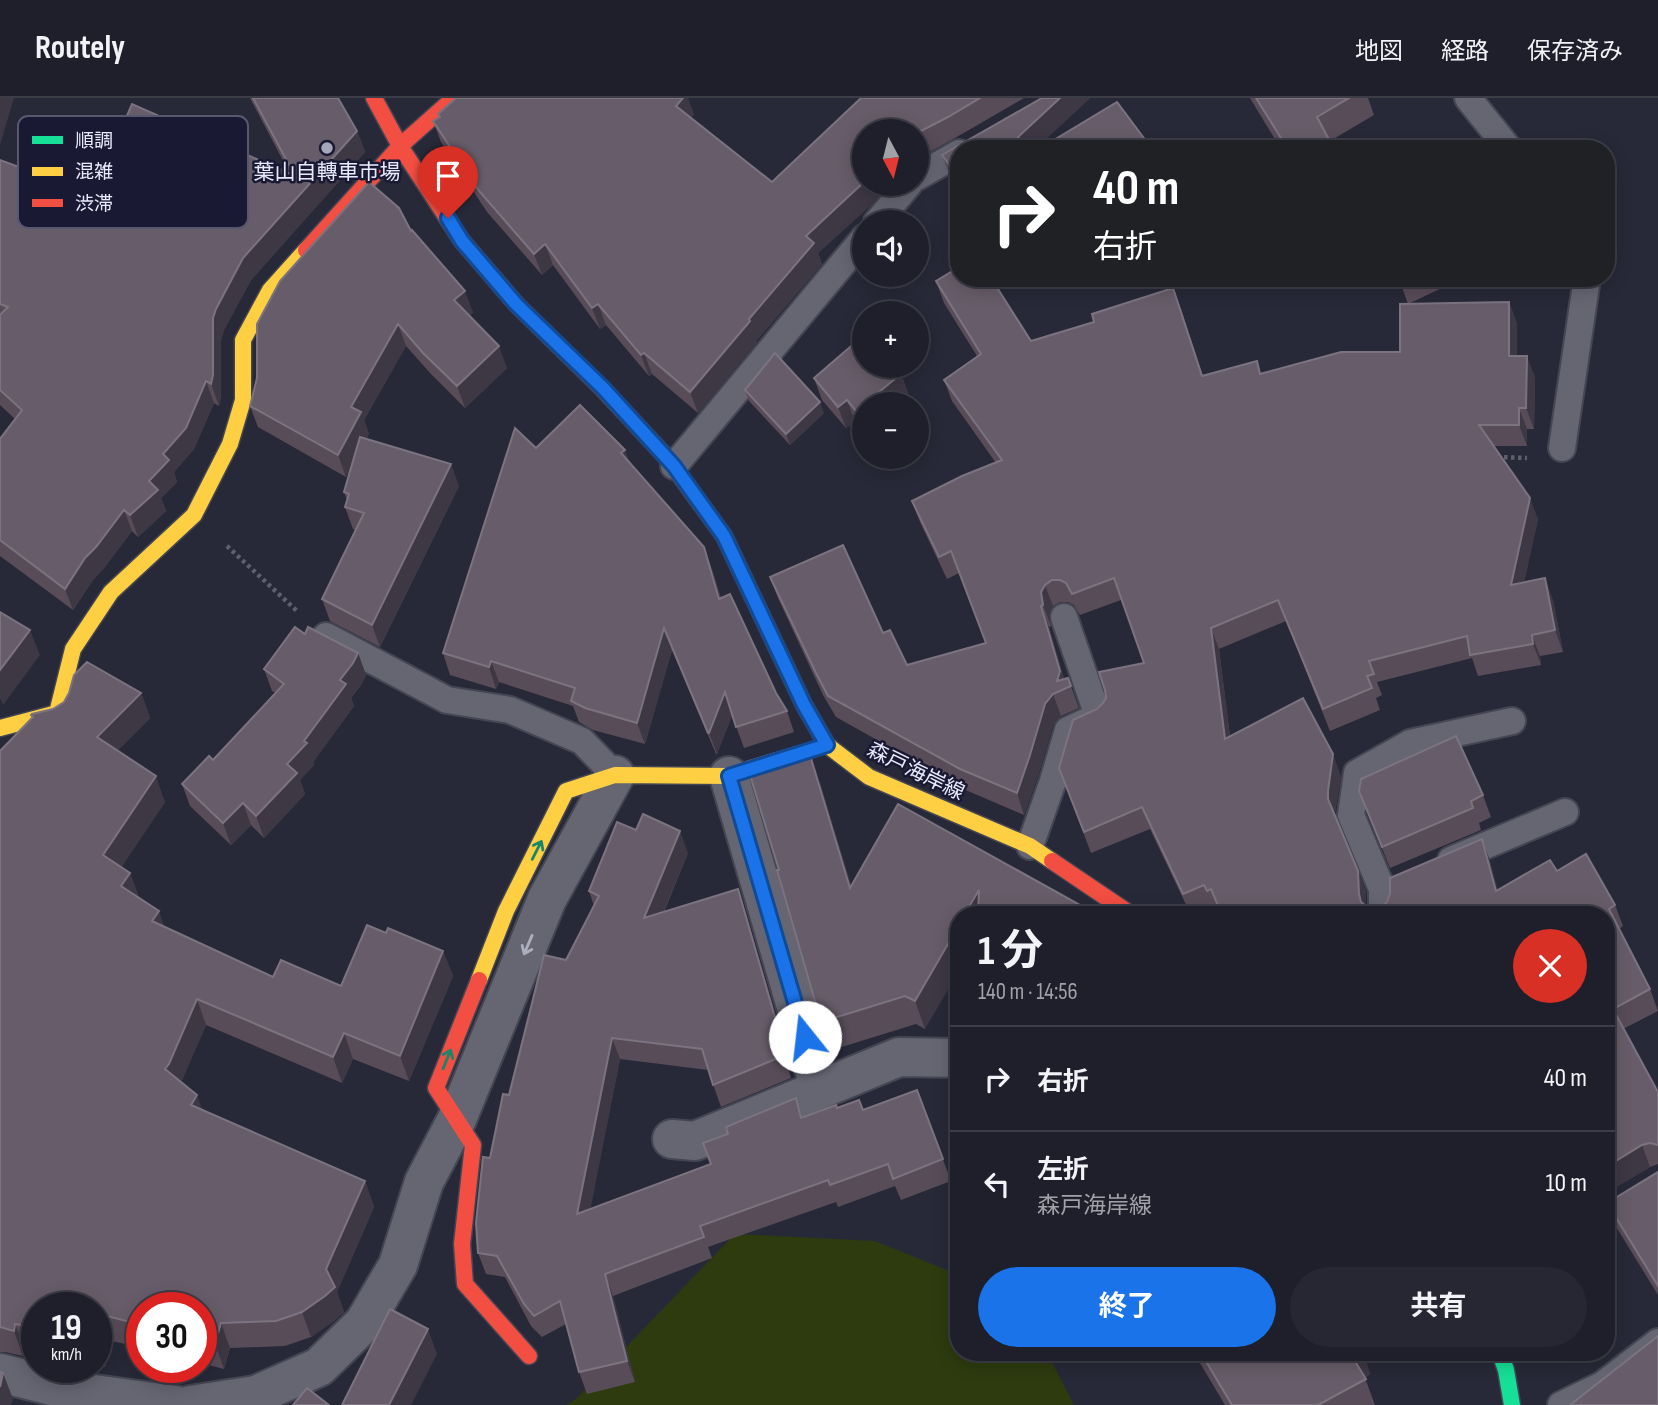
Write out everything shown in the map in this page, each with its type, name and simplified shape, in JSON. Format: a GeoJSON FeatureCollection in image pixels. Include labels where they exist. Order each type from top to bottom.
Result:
{"type":"FeatureCollection","features":[{"type":"Feature","properties":{"kind":"street","name":"森戸海岸線"},"geometry":{"type":"LineString","coordinates":[[374,98],[400,146],[462,241],[516,304],[603,388],[674,466],[724,536],[804,705],[827,745],[869,777],[1030,846],[1119,906]]}},
{"type":"Feature","properties":{"kind":"street"},"geometry":{"type":"LineString","coordinates":[[0,727],[57,713],[73,649],[111,592],[194,515],[230,444],[243,400],[243,340],[270,290],[400,146],[454,98]]}},
{"type":"Feature","properties":{"kind":"street"},"geometry":{"type":"LineString","coordinates":[[190,1405],[256,1395],[319,1367],[364,1323],[398,1265],[424,1182],[457,1119],[547,899],[615,775],[729,776],[827,745]]}},
{"type":"Feature","properties":{"kind":"street"},"geometry":{"type":"LineString","coordinates":[[729,776],[820,1089]]}},
{"type":"Feature","properties":{"kind":"street"},"geometry":{"type":"LineString","coordinates":[[672,1139],[695,1141],[900,1057],[950,1058]]}},
{"type":"Feature","properties":{"kind":"street"},"geometry":{"type":"LineString","coordinates":[[457,1119],[473,1145],[462,1244],[465,1284],[529,1356]]}},
{"type":"Feature","properties":{"kind":"street"},"geometry":{"type":"LineString","coordinates":[[1503,1361],[1512,1405]]}},
{"type":"Feature","properties":{"kind":"street"},"geometry":{"type":"LineString","coordinates":[[0,1373],[71,1398],[175,1405]]}},
{"type":"Feature","properties":{"kind":"lane"},"geometry":{"type":"LineString","coordinates":[[1468,98],[1503,140]]}},
{"type":"Feature","properties":{"kind":"lane"},"geometry":{"type":"LineString","coordinates":[[929,170],[950,158]]}},
{"type":"Feature","properties":{"kind":"lane"},"geometry":{"type":"LineString","coordinates":[[887,210],[899,196]]}},
{"type":"Feature","properties":{"kind":"lane"},"geometry":{"type":"LineString","coordinates":[[674,466],[852,251]]}},
{"type":"Feature","properties":{"kind":"lane"},"geometry":{"type":"LineString","coordinates":[[1562,447],[1586,287]]}},
{"type":"Feature","properties":{"kind":"lane"},"geometry":{"type":"LineString","coordinates":[[1030,846],[1054,781],[1068,730],[1098,716],[1064,617]]}},
{"type":"Feature","properties":{"kind":"lane"},"geometry":{"type":"LineString","coordinates":[[324,635],[447,700],[510,709],[582,741],[615,775]]}},
{"type":"Feature","properties":{"kind":"lane"},"geometry":{"type":"LineString","coordinates":[[1382,906],[1382,889],[1351,815],[1357,773],[1410,743],[1512,721]]}},
{"type":"Feature","properties":{"kind":"lane"},"geometry":{"type":"LineString","coordinates":[[1430,868],[1565,811]]}},
{"type":"Feature","properties":{"kind":"lane"},"geometry":{"type":"LineString","coordinates":[[1382,889],[1406,878]]}},
{"type":"Feature","properties":{"kind":"lane"},"geometry":{"type":"LineString","coordinates":[[1561,1405],[1602,1385],[1658,1342]]}},
{"type":"Feature","properties":{"kind":"path"},"geometry":{"type":"LineString","coordinates":[[1494,457],[1549,458],[1562,447]]}},
{"type":"Feature","properties":{"kind":"path"},"geometry":{"type":"LineString","coordinates":[[194,515],[324,635]]}},
{"type":"Feature","properties":{"kind":"green space"},"geometry":{"type":"Polygon","coordinates":[[[735,1234],[875,1241],[950,1271],[950,1361],[1051,1361],[1074,1405],[566,1405],[577,1398],[735,1234]]]}},
{"type":"Feature","properties":{"kind":"building"},"geometry":{"type":"Polygon","coordinates":[[[253,98],[338,98],[357,131],[243,258],[213,318],[211,384],[206,381],[186,428],[163,454],[169,460],[149,481],[158,490],[130,515],[124,510],[85,558],[65,589],[0,540],[0,439],[22,410],[0,390],[0,315],[8,307],[0,304],[0,160],[18,167],[18,228],[248,228],[248,155],[295,176],[253,98]]]}},
{"type":"Feature","properties":{"kind":"building"},"geometry":{"type":"Polygon","coordinates":[[[456,98],[683,98],[676,106],[772,182],[861,98],[980,98],[929,127],[929,119],[852,119],[852,193],[806,236],[814,243],[690,392],[644,353],[641,355],[598,304],[592,308],[545,244],[534,254],[479,191],[433,121],[440,117],[438,114],[456,98]]]}},
{"type":"Feature","properties":{"kind":"building"},"geometry":{"type":"Polygon","coordinates":[[[1042,98],[1060,98],[1018,137],[1020,140],[968,140],[1042,98]]]}},
{"type":"Feature","properties":{"kind":"building"},"geometry":{"type":"Polygon","coordinates":[[[1256,98],[1349,98],[1317,117],[1329,140],[1282,140],[1256,98]]]}},
{"type":"Feature","properties":{"kind":"building"},"geometry":{"type":"Polygon","coordinates":[[[1117,102],[1145,140],[1054,140],[1117,102]]]}},
{"type":"Feature","properties":{"kind":"building"},"geometry":{"type":"Polygon","coordinates":[[[132,104],[159,116],[127,116],[132,104]]]}},
{"type":"Feature","properties":{"kind":"building"},"geometry":{"type":"Polygon","coordinates":[[[950,150],[950,166],[942,155],[950,150]]]}},
{"type":"Feature","properties":{"kind":"building"},"geometry":{"type":"Polygon","coordinates":[[[369,182],[399,208],[411,231],[465,291],[454,300],[499,346],[457,386],[398,324],[351,407],[361,412],[338,455],[250,406],[257,378],[257,324],[280,281],[369,182]]]}},
{"type":"Feature","properties":{"kind":"building"},"geometry":{"type":"Polygon","coordinates":[[[950,272],[950,287],[997,287],[1031,341],[1094,322],[1092,314],[1173,288],[1202,376],[1257,361],[1260,374],[1341,352],[1400,352],[1400,304],[1509,302],[1509,356],[1527,356],[1526,408],[1519,408],[1519,425],[1479,425],[1530,498],[1511,585],[1545,578],[1555,630],[1532,635],[1533,644],[1470,655],[1467,636],[1369,661],[1374,674],[1367,676],[1372,688],[1323,709],[1278,600],[1211,628],[1225,739],[1303,698],[1333,754],[1328,799],[1358,871],[1359,894],[1361,902],[1366,906],[1218,906],[1211,889],[1207,891],[1204,885],[1183,894],[1142,807],[1084,832],[1059,768],[1073,720],[1097,709],[1106,698],[1099,672],[1144,663],[1114,578],[1072,594],[1066,583],[1052,580],[1041,592],[1041,606],[1060,671],[1057,681],[1068,678],[1071,686],[1053,694],[1045,704],[1017,793],[960,769],[828,696],[770,577],[843,545],[883,633],[890,630],[907,665],[986,643],[951,551],[939,557],[912,501],[1002,460],[944,380],[981,354],[936,281],[950,272]]]}},
{"type":"Feature","properties":{"kind":"building"},"geometry":{"type":"Polygon","coordinates":[[[852,345],[852,378],[896,378],[879,392],[852,392],[852,406],[847,400],[838,407],[814,378],[852,345]]]}},
{"type":"Feature","properties":{"kind":"building"},"geometry":{"type":"Polygon","coordinates":[[[775,353],[820,402],[786,434],[745,390],[775,353]]]}},
{"type":"Feature","properties":{"kind":"building"},"geometry":{"type":"Polygon","coordinates":[[[580,405],[625,450],[621,453],[704,547],[719,599],[730,594],[787,711],[736,727],[725,692],[708,733],[664,628],[637,723],[585,708],[571,701],[575,688],[491,661],[489,667],[443,653],[515,428],[536,448],[580,405]]]}},
{"type":"Feature","properties":{"kind":"building"},"geometry":{"type":"Polygon","coordinates":[[[360,437],[451,464],[372,625],[322,599],[364,513],[345,507],[349,494],[344,492],[360,437]]]}},
{"type":"Feature","properties":{"kind":"building"},"geometry":{"type":"Polygon","coordinates":[[[0,612],[30,630],[0,670],[0,612]]]}},
{"type":"Feature","properties":{"kind":"building"},"geometry":{"type":"Polygon","coordinates":[[[295,627],[305,634],[308,627],[358,653],[340,680],[346,684],[304,741],[307,743],[287,764],[297,773],[256,816],[243,803],[223,823],[182,784],[209,756],[213,760],[284,684],[264,669],[295,627]]]}},
{"type":"Feature","properties":{"kind":"building"},"geometry":{"type":"Polygon","coordinates":[[[87,662],[141,693],[97,737],[156,776],[103,855],[130,873],[121,886],[159,911],[152,921],[273,977],[281,960],[341,986],[367,925],[386,933],[388,928],[443,951],[400,1056],[344,1033],[333,1057],[197,999],[165,1069],[197,1095],[191,1105],[365,1181],[326,1269],[335,1287],[302,1312],[276,1321],[221,1323],[217,1337],[217,1292],[126,1292],[126,1321],[112,1317],[112,1292],[21,1292],[21,1325],[15,1324],[14,1331],[0,1327],[0,751],[33,717],[32,714],[53,709],[64,702],[74,675],[87,662]]]}},
{"type":"Feature","properties":{"kind":"building"},"geometry":{"type":"Polygon","coordinates":[[[1456,736],[1483,795],[1471,801],[1473,808],[1382,847],[1359,791],[1361,779],[1456,736]]]}},
{"type":"Feature","properties":{"kind":"building"},"geometry":{"type":"Polygon","coordinates":[[[795,747],[810,755],[850,888],[898,804],[1082,906],[978,906],[979,890],[969,906],[950,906],[950,941],[915,1001],[905,996],[821,1022],[746,762],[795,747]]]}},
{"type":"Feature","properties":{"kind":"building"},"geometry":{"type":"Polygon","coordinates":[[[643,814],[680,831],[644,918],[738,889],[782,1042],[779,1043],[783,1056],[713,1085],[702,1049],[612,1038],[577,1214],[711,1164],[703,1143],[728,1134],[726,1127],[796,1098],[801,1118],[859,1100],[863,1110],[917,1090],[943,1159],[893,1179],[888,1164],[830,1185],[828,1180],[700,1226],[704,1237],[605,1274],[627,1361],[579,1372],[560,1301],[534,1316],[524,1304],[497,1256],[478,1253],[476,1223],[483,1157],[490,1158],[503,1094],[509,1095],[544,955],[566,960],[599,896],[589,891],[617,822],[636,830],[643,814]]]}},
{"type":"Feature","properties":{"kind":"building"},"geometry":{"type":"Polygon","coordinates":[[[1482,839],[1496,891],[1550,860],[1557,871],[1586,854],[1615,905],[1382,906],[1390,893],[1390,878],[1482,839]]]}},
{"type":"Feature","properties":{"kind":"building"},"geometry":{"type":"Polygon","coordinates":[[[1615,921],[1650,989],[1615,1008],[1615,921]]]}},
{"type":"Feature","properties":{"kind":"building"},"geometry":{"type":"Polygon","coordinates":[[[1615,1013],[1658,1092],[1658,1145],[1642,1145],[1615,1162],[1615,1013]]]}},
{"type":"Feature","properties":{"kind":"building"},"geometry":{"type":"Polygon","coordinates":[[[1658,1172],[1658,1286],[1615,1216],[1615,1198],[1658,1172]]]}},
{"type":"Feature","properties":{"kind":"building"},"geometry":{"type":"Polygon","coordinates":[[[390,1309],[428,1329],[389,1405],[342,1405],[390,1309]]]}},
{"type":"Feature","properties":{"kind":"building"},"geometry":{"type":"Polygon","coordinates":[[[1658,1336],[1658,1405],[1570,1405],[1658,1336]]]}},
{"type":"Feature","properties":{"kind":"building"},"geometry":{"type":"Polygon","coordinates":[[[1206,1361],[1355,1361],[1366,1379],[1318,1405],[1232,1405],[1206,1361]]]}},
{"type":"Feature","properties":{"kind":"building"},"geometry":{"type":"Polygon","coordinates":[[[307,1388],[329,1405],[293,1405],[307,1388]]]}},
{"type":"Feature","properties":{"kind":"traffic: fast"},"geometry":{"type":"LineString","coordinates":[[1503,1361],[1512,1405]]}},
{"type":"Feature","properties":{"kind":"traffic: slow"},"geometry":{"type":"LineString","coordinates":[[0,728],[57,713],[73,649],[111,592],[194,515],[230,444],[243,400],[243,340],[270,290],[306,250]]}},
{"type":"Feature","properties":{"kind":"traffic: slow"},"geometry":{"type":"LineString","coordinates":[[668,459],[724,536],[804,705],[827,745],[869,777],[1030,846],[1052,861]]}},
{"type":"Feature","properties":{"kind":"traffic: slow"},"geometry":{"type":"LineString","coordinates":[[479,980],[506,911],[566,791],[615,775],[729,776],[798,755]]}},
{"type":"Feature","properties":{"kind":"traffic: jam"},"geometry":{"type":"LineString","coordinates":[[374,98],[400,146],[462,241],[517,305],[603,389],[668,459]]}},
{"type":"Feature","properties":{"kind":"traffic: jam"},"geometry":{"type":"LineString","coordinates":[[306,250],[400,146],[454,98]]}},
{"type":"Feature","properties":{"kind":"traffic: jam"},"geometry":{"type":"LineString","coordinates":[[1052,861],[1119,906]]}},
{"type":"Feature","properties":{"kind":"traffic: jam"},"geometry":{"type":"LineString","coordinates":[[479,980],[436,1088],[473,1145],[462,1244],[465,1284],[529,1356]]}},
{"type":"Feature","properties":{"kind":"place","name":"葉山自轉車市場"},"geometry":{"type":"Point","coordinates":[327,148]}},
{"type":"Feature","properties":{"kind":"route"},"geometry":{"type":"LineString","coordinates":[[448,218],[462,241],[516,304],[603,388],[674,466],[724,536],[804,705],[827,745],[729,776],[805,1037]]}}]}
